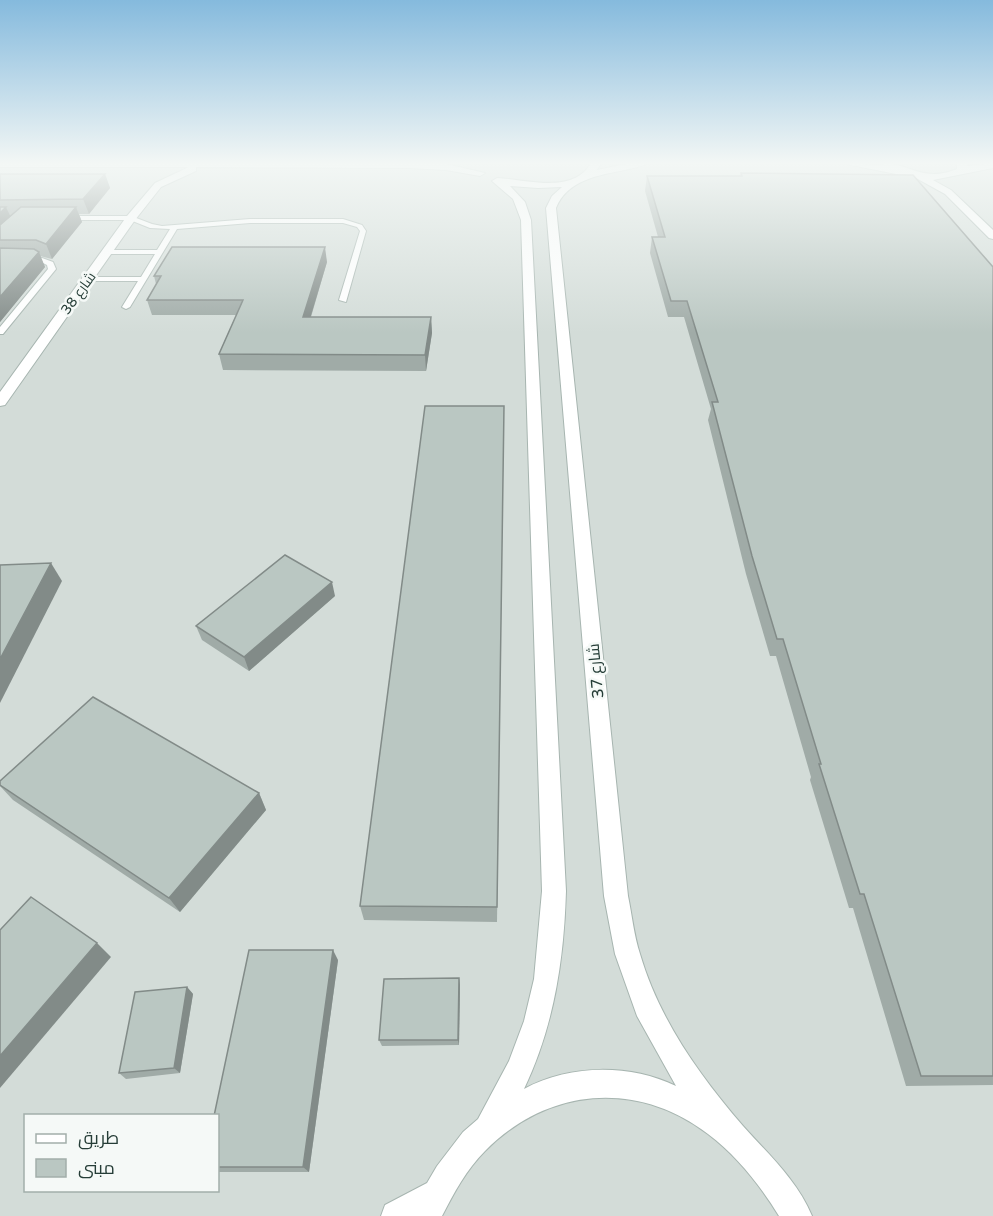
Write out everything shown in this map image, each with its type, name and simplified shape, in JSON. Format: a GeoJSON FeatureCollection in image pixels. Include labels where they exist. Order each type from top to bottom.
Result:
{"type":"FeatureCollection","features":[{"type":"Feature","properties":{"kind":"street","name":"شارع 38"},"geometry":{"type":"LineString","coordinates":[[0,402],[130,220]]}},
{"type":"Feature","properties":{"kind":"street"},"geometry":{"type":"LineString","coordinates":[[490,1125],[521,1064],[542,1003],[553,945],[554,891],[526,220]]}},
{"type":"Feature","properties":{"kind":"street","name":"شارع 37"},"geometry":{"type":"LineString","coordinates":[[551,220],[616,896],[627,954],[650,1016],[687,1078],[738,1141]]}},
{"type":"Feature","properties":{"kind":"street"},"geometry":{"type":"LineString","coordinates":[[978,220],[993,236]]}},
{"type":"Feature","properties":{"kind":"street"},"geometry":{"type":"LineString","coordinates":[[396,1216],[430,1205],[460,1156],[490,1125],[522,1102],[556,1088],[593,1083],[621,1084],[667,1095],[703,1114],[738,1141],[769,1174],[798,1216]]}},
{"type":"Feature","properties":{"kind":"lane"},"geometry":{"type":"LineString","coordinates":[[135,220],[150,226],[175,227],[250,221],[343,221],[360,226],[363,231],[343,300]]}},
{"type":"Feature","properties":{"kind":"lane"},"geometry":{"type":"LineString","coordinates":[[126,307],[175,227]]}},
{"type":"Feature","properties":{"kind":"lane"},"geometry":{"type":"LineString","coordinates":[[107,252],[158,252]]}},
{"type":"Feature","properties":{"kind":"lane"},"geometry":{"type":"LineString","coordinates":[[0,259],[42,260],[50,264],[52,269],[0,332]]}},
{"type":"Feature","properties":{"kind":"lane"},"geometry":{"type":"LineString","coordinates":[[88,279],[143,279]]}},
{"type":"Feature","properties":{"kind":"shaded area"},"geometry":{"type":"Polygon","coordinates":[[[0,220],[993,220],[993,1216],[0,1216],[0,220]]]}},
{"type":"Feature","properties":{"kind":"building"},"geometry":{"type":"Polygon","coordinates":[[[6,220],[66,220],[46,244],[36,240],[0,240],[0,225],[6,220]]]}},
{"type":"Feature","properties":{"kind":"building"},"geometry":{"type":"Polygon","coordinates":[[[660,220],[952,220],[993,267],[993,1076],[921,1076],[864,894],[860,894],[783,639],[777,639],[752,556],[712,402],[718,402],[687,301],[671,301],[652,237],[665,237],[660,220]]]}},
{"type":"Feature","properties":{"kind":"building"},"geometry":{"type":"Polygon","coordinates":[[[172,247],[325,247],[303,317],[431,317],[425,355],[219,354],[243,300],[147,300],[161,276],[154,276],[172,247]]]}},
{"type":"Feature","properties":{"kind":"building"},"geometry":{"type":"Polygon","coordinates":[[[0,248],[34,249],[39,252],[0,297],[0,248]]]}},
{"type":"Feature","properties":{"kind":"building"},"geometry":{"type":"Polygon","coordinates":[[[425,406],[504,406],[497,907],[360,906],[425,406]]]}},
{"type":"Feature","properties":{"kind":"building"},"geometry":{"type":"Polygon","coordinates":[[[285,555],[332,582],[244,657],[196,626],[285,555]]]}},
{"type":"Feature","properties":{"kind":"building"},"geometry":{"type":"Polygon","coordinates":[[[51,563],[0,659],[0,565],[51,563]]]}},
{"type":"Feature","properties":{"kind":"building"},"geometry":{"type":"Polygon","coordinates":[[[93,697],[259,793],[169,898],[0,785],[0,781],[93,697]]]}},
{"type":"Feature","properties":{"kind":"building"},"geometry":{"type":"Polygon","coordinates":[[[31,897],[97,943],[0,1056],[0,930],[31,897]]]}},
{"type":"Feature","properties":{"kind":"building"},"geometry":{"type":"Polygon","coordinates":[[[249,950],[333,950],[303,1167],[219,1167],[219,1114],[214,1114],[249,950]]]}},
{"type":"Feature","properties":{"kind":"building"},"geometry":{"type":"Polygon","coordinates":[[[459,978],[458,1040],[379,1040],[384,979],[459,978]]]}},
{"type":"Feature","properties":{"kind":"building"},"geometry":{"type":"Polygon","coordinates":[[[187,987],[174,1068],[119,1073],[135,992],[187,987]]]}}]}
